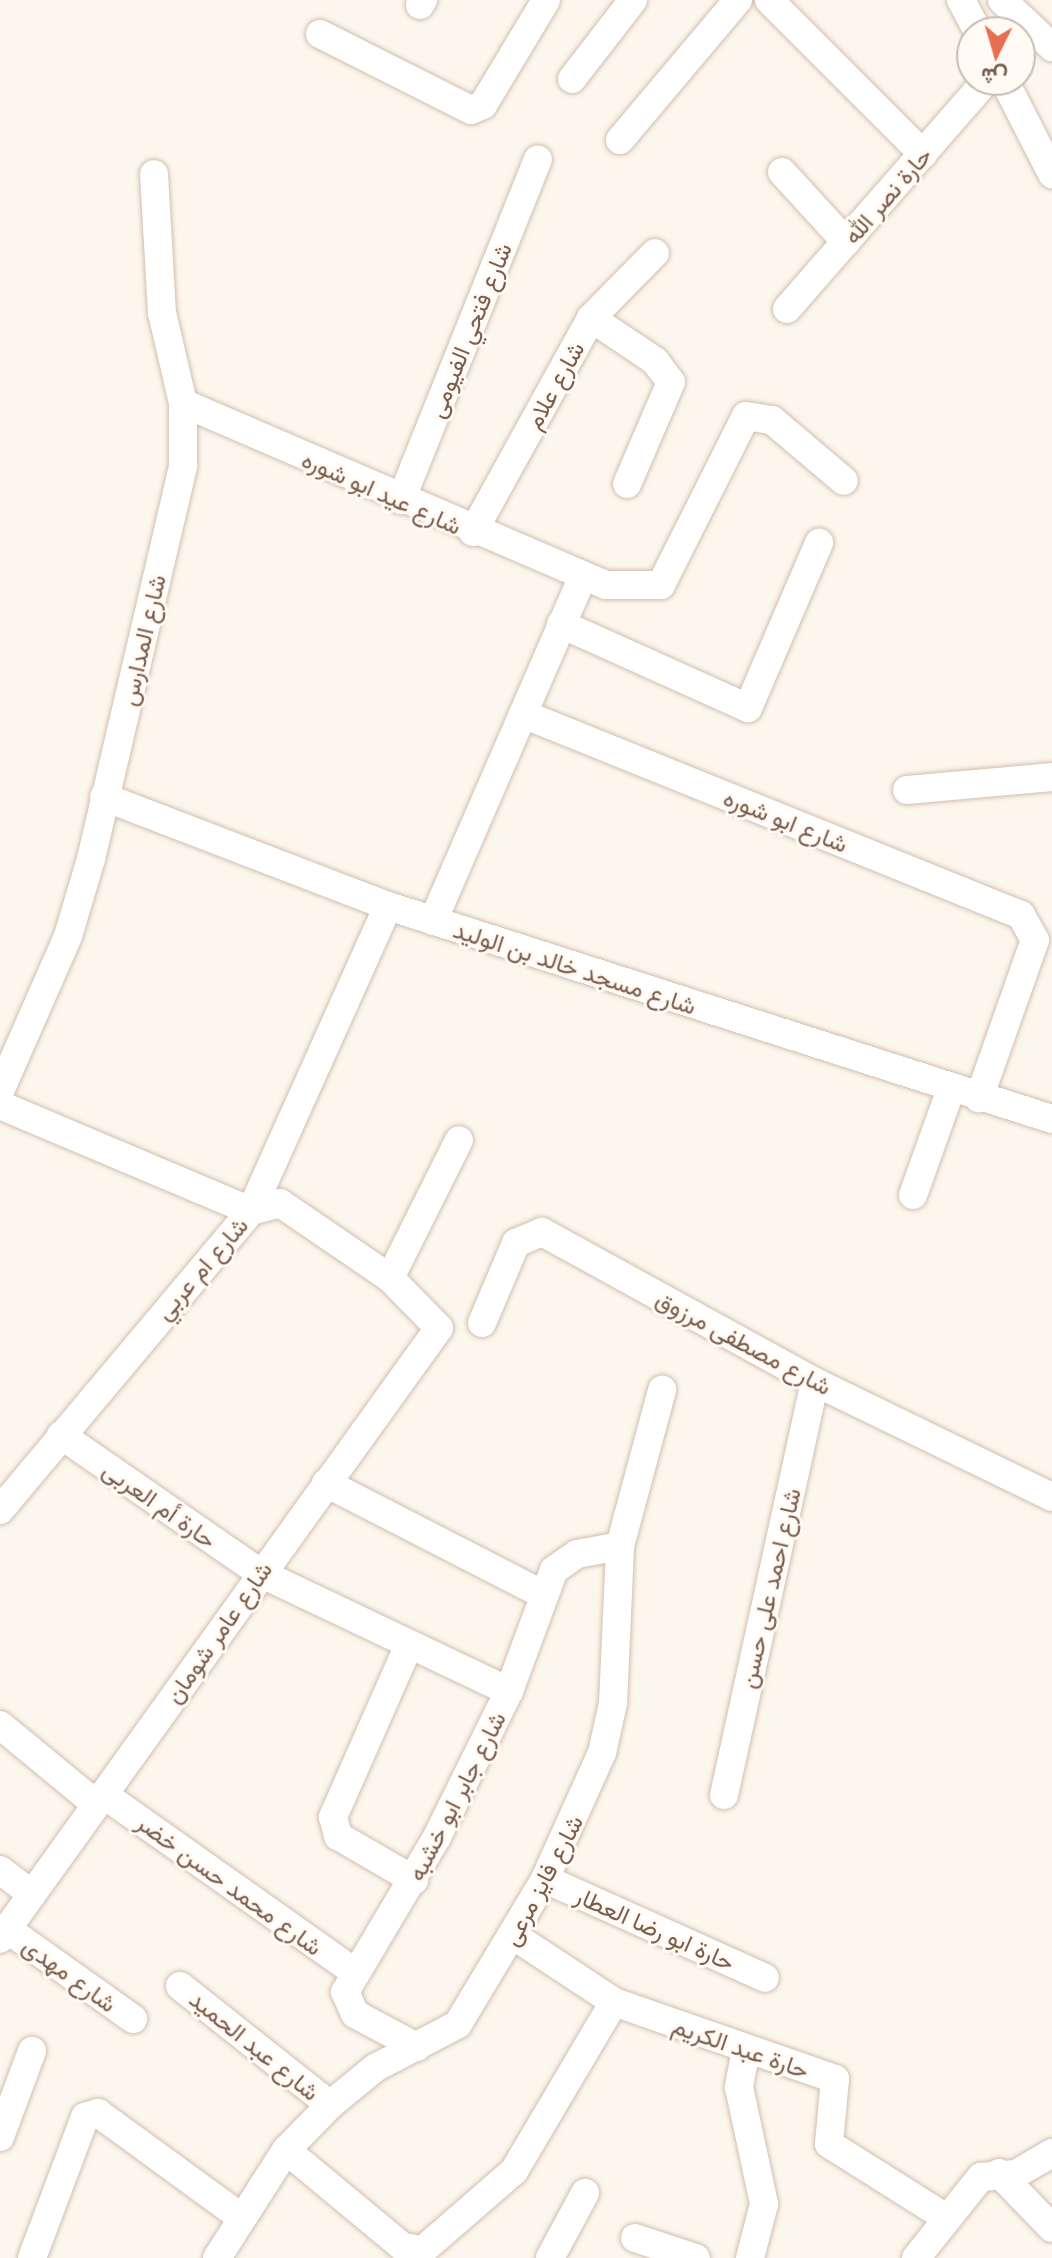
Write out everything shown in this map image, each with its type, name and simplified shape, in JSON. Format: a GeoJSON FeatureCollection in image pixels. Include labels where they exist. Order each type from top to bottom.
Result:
{"type":"FeatureCollection","features":[{"type":"Feature","properties":{"kind":"street"},"geometry":{"type":"LineString","coordinates":[[320,34],[471,110],[483,105],[546,0]]}},
{"type":"Feature","properties":{"kind":"street"},"geometry":{"type":"LineString","coordinates":[[572,79],[633,0]]}},
{"type":"Feature","properties":{"kind":"street"},"geometry":{"type":"LineString","coordinates":[[620,140],[738,0]]}},
{"type":"Feature","properties":{"kind":"street"},"geometry":{"type":"LineString","coordinates":[[769,0],[923,154]]}},
{"type":"Feature","properties":{"kind":"street"},"geometry":{"type":"LineString","coordinates":[[1002,0],[1052,47]]}},
{"type":"Feature","properties":{"kind":"street","name":"حارة نصر الله"},"geometry":{"type":"LineString","coordinates":[[787,309],[973,96]]}},
{"type":"Feature","properties":{"kind":"street"},"geometry":{"type":"LineString","coordinates":[[1012,96],[1052,174]]}},
{"type":"Feature","properties":{"kind":"street","name":"شارع فتحي الفيومى"},"geometry":{"type":"LineString","coordinates":[[401,500],[538,160]]}},
{"type":"Feature","properties":{"kind":"street"},"geometry":{"type":"LineString","coordinates":[[782,172],[846,242]]}},
{"type":"Feature","properties":{"kind":"street","name":"شارع المدارس"},"geometry":{"type":"LineString","coordinates":[[0,1091],[68,936],[183,466],[183,403],[162,313],[154,174]]}},
{"type":"Feature","properties":{"kind":"street","name":"شارع علام"},"geometry":{"type":"LineString","coordinates":[[473,532],[591,318],[655,253]]}},
{"type":"Feature","properties":{"kind":"street"},"geometry":{"type":"LineString","coordinates":[[591,318],[655,361],[671,382],[627,484]]}},
{"type":"Feature","properties":{"kind":"street","name":"شارع عيد ابو شوره"},"geometry":{"type":"LineString","coordinates":[[183,403],[581,580],[647,589],[661,585],[746,416],[772,420],[844,481]]}},
{"type":"Feature","properties":{"kind":"street"},"geometry":{"type":"LineString","coordinates":[[561,624],[748,708],[819,543]]}},
{"type":"Feature","properties":{"kind":"street"},"geometry":{"type":"LineString","coordinates":[[433,921],[581,580]]}},
{"type":"Feature","properties":{"kind":"street","name":"شارع ابو شوره"},"geometry":{"type":"LineString","coordinates":[[523,714],[1021,915],[1035,940],[979,1098]]}},
{"type":"Feature","properties":{"kind":"street"},"geometry":{"type":"LineString","coordinates":[[907,790],[1052,777]]}},
{"type":"Feature","properties":{"kind":"street","name":"شارع مسجد خالد بن الوليد"},"geometry":{"type":"LineString","coordinates":[[104,797],[388,906],[1052,1119]]}},
{"type":"Feature","properties":{"kind":"street","name":"شارع ام عربي"},"geometry":{"type":"LineString","coordinates":[[0,1510],[251,1211],[388,906]]}},
{"type":"Feature","properties":{"kind":"street"},"geometry":{"type":"LineString","coordinates":[[913,1195],[951,1089]]}},
{"type":"Feature","properties":{"kind":"street"},"geometry":{"type":"LineString","coordinates":[[0,1105],[251,1211],[280,1203],[390,1278],[459,1140]]}},
{"type":"Feature","properties":{"kind":"street","name":"شارع مصطفى مرزوق"},"geometry":{"type":"LineString","coordinates":[[482,1323],[516,1243],[542,1232],[815,1382],[1052,1497]]}},
{"type":"Feature","properties":{"kind":"street","name":"شارع عامر شومان"},"geometry":{"type":"LineString","coordinates":[[4,1934],[260,1573],[439,1328],[390,1278]]}},
{"type":"Feature","properties":{"kind":"street","name":"شارع احمد على حسن"},"geometry":{"type":"LineString","coordinates":[[724,1795],[815,1382]]}},
{"type":"Feature","properties":{"kind":"street","name":"شارع فايز مرعى"},"geometry":{"type":"LineString","coordinates":[[217,2258],[286,2150],[330,2105],[417,2047],[458,2024],[514,1936],[545,1879],[602,1753],[613,1703],[620,1546],[662,1390]]}},
{"type":"Feature","properties":{"kind":"street","name":"حارة أم العربى"},"geometry":{"type":"LineString","coordinates":[[61,1435],[260,1573],[408,1647],[509,1691]]}},
{"type":"Feature","properties":{"kind":"street"},"geometry":{"type":"LineString","coordinates":[[326,1483],[540,1593]]}},
{"type":"Feature","properties":{"kind":"street","name":"شارع جابر ابو خشبه"},"geometry":{"type":"LineString","coordinates":[[417,2047],[346,2004],[356,1973],[414,1880],[509,1691],[540,1593],[577,1554],[620,1546]]}},
{"type":"Feature","properties":{"kind":"street"},"geometry":{"type":"LineString","coordinates":[[408,1647],[333,1817],[338,1836],[414,1880]]}},
{"type":"Feature","properties":{"kind":"street","name":"شارع محمد حسن خضر"},"geometry":{"type":"LineString","coordinates":[[0,1725],[100,1799],[356,1973]]}},
{"type":"Feature","properties":{"kind":"street"},"geometry":{"type":"LineString","coordinates":[[0,1870],[32,1894]]}},
{"type":"Feature","properties":{"kind":"street","name":"حارة ابو رضا العطار"},"geometry":{"type":"LineString","coordinates":[[545,1879],[765,1978]]}},
{"type":"Feature","properties":{"kind":"street","name":"شارع مهدى"},"geometry":{"type":"LineString","coordinates":[[4,1934],[133,2019]]}},
{"type":"Feature","properties":{"kind":"street","name":"حارة عبد الكريم"},"geometry":{"type":"LineString","coordinates":[[514,1936],[614,2002],[835,2079],[829,2144],[945,2217]]}},
{"type":"Feature","properties":{"kind":"street","name":"شارع عبد الحميد"},"geometry":{"type":"LineString","coordinates":[[180,1986],[330,2105]]}},
{"type":"Feature","properties":{"kind":"street"},"geometry":{"type":"LineString","coordinates":[[286,2150],[403,2247],[423,2250],[514,2171],[614,2002]]}},
{"type":"Feature","properties":{"kind":"street"},"geometry":{"type":"LineString","coordinates":[[746,2050],[739,2087],[764,2204],[750,2258]]}},
{"type":"Feature","properties":{"kind":"street"},"geometry":{"type":"LineString","coordinates":[[0,2137],[32,2051]]}},
{"type":"Feature","properties":{"kind":"street"},"geometry":{"type":"LineString","coordinates":[[32,2258],[85,2117],[111,2116],[242,2218]]}},
{"type":"Feature","properties":{"kind":"street"},"geometry":{"type":"LineString","coordinates":[[916,2258],[945,2217],[981,2177],[999,2173],[1016,2174],[1052,2153]]}},
{"type":"Feature","properties":{"kind":"street"},"geometry":{"type":"LineString","coordinates":[[999,2173],[1052,2228]]}},
{"type":"Feature","properties":{"kind":"street"},"geometry":{"type":"LineString","coordinates":[[550,2258],[585,2193]]}},
{"type":"Feature","properties":{"kind":"street"},"geometry":{"type":"LineString","coordinates":[[635,2238],[696,2258]]}}]}
